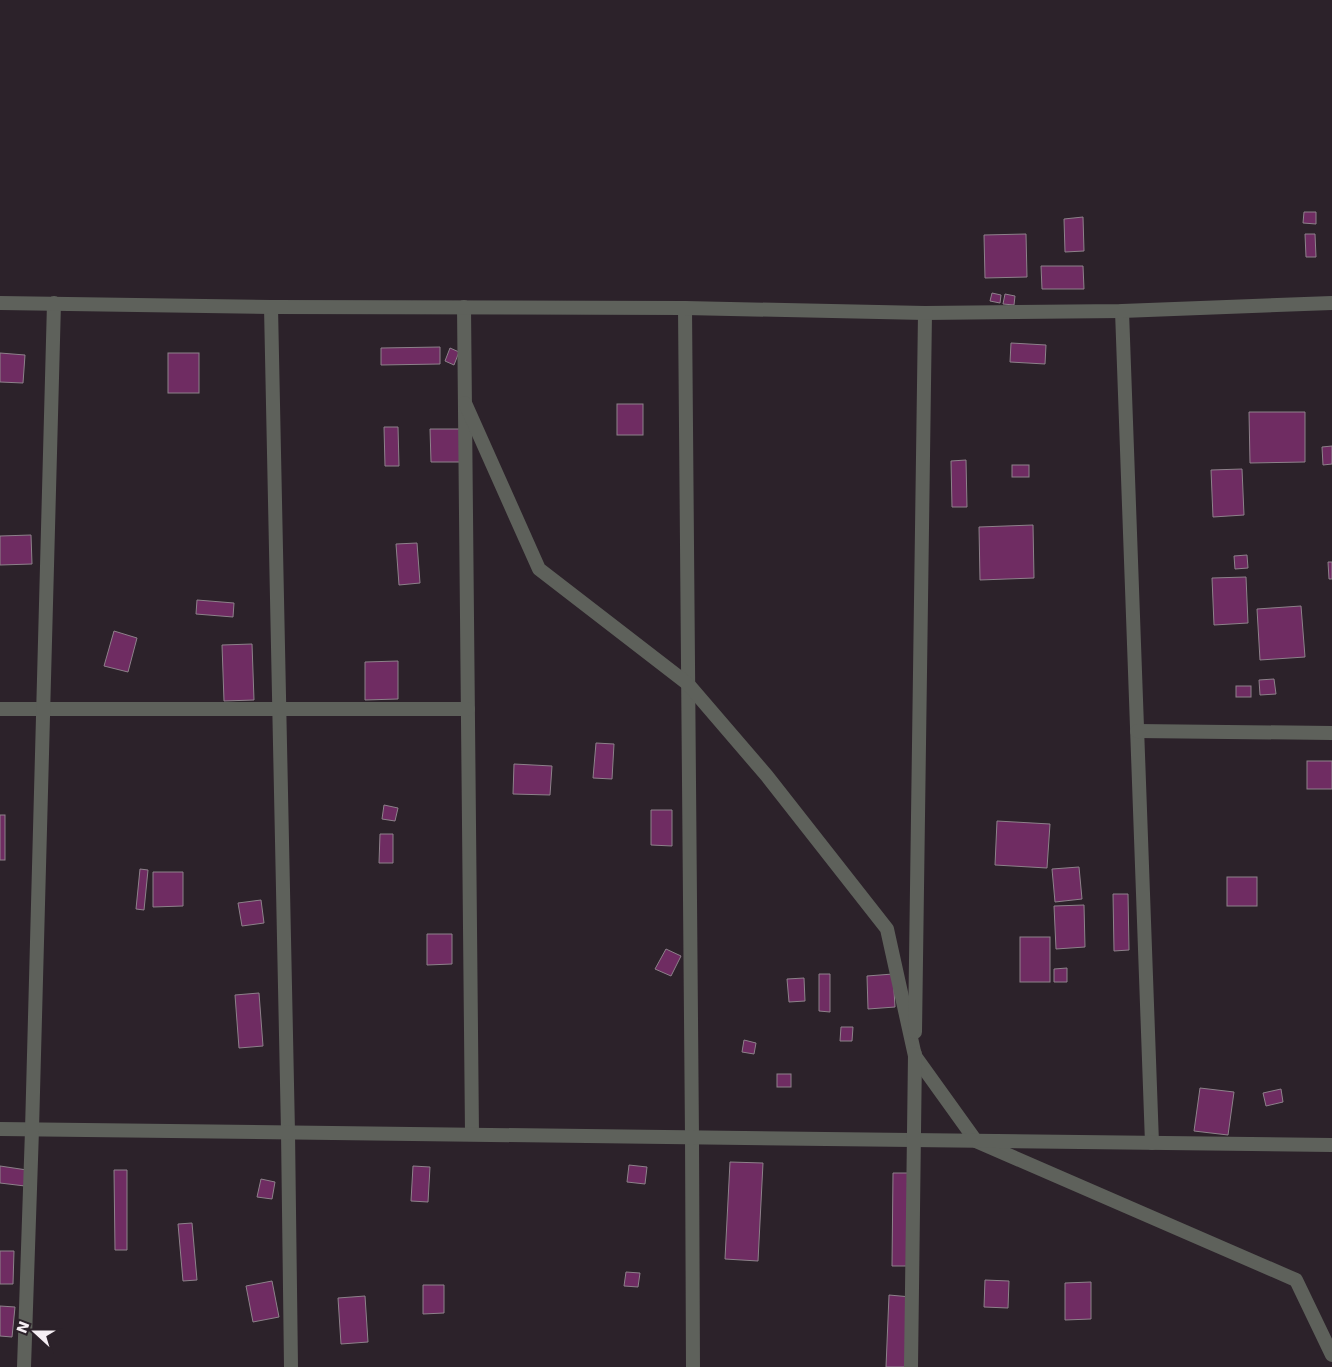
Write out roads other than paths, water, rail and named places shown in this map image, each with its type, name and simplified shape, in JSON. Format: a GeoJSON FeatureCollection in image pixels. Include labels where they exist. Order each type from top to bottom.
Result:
{"type":"FeatureCollection","features":[{"type":"Feature","properties":{"kind":"street"},"geometry":{"type":"LineString","coordinates":[[0,303],[270,307],[685,308],[926,313],[1122,311],[1332,303]]}},
{"type":"Feature","properties":{"kind":"street"},"geometry":{"type":"LineString","coordinates":[[24,1367],[54,303]]}},
{"type":"Feature","properties":{"kind":"street"},"geometry":{"type":"LineString","coordinates":[[270,307],[288,1132],[291,1367]]}},
{"type":"Feature","properties":{"kind":"street"},"geometry":{"type":"LineString","coordinates":[[464,307],[472,1134]]}},
{"type":"Feature","properties":{"kind":"street"},"geometry":{"type":"LineString","coordinates":[[685,308],[692,1137],[692,1367]]}},
{"type":"Feature","properties":{"kind":"street"},"geometry":{"type":"LineString","coordinates":[[1122,311],[1152,1143]]}},
{"type":"Feature","properties":{"kind":"street"},"geometry":{"type":"LineString","coordinates":[[911,1367],[926,313]]}},
{"type":"Feature","properties":{"kind":"street"},"geometry":{"type":"LineString","coordinates":[[465,403],[539,569],[688,684],[767,776],[887,929],[915,1056],[976,1141],[1296,1280],[1332,1355]]}},
{"type":"Feature","properties":{"kind":"street"},"geometry":{"type":"LineString","coordinates":[[0,709],[468,709]]}},
{"type":"Feature","properties":{"kind":"street"},"geometry":{"type":"LineString","coordinates":[[1137,731],[1332,733]]}},
{"type":"Feature","properties":{"kind":"street"},"geometry":{"type":"LineString","coordinates":[[0,1129],[1332,1145]]}}]}
